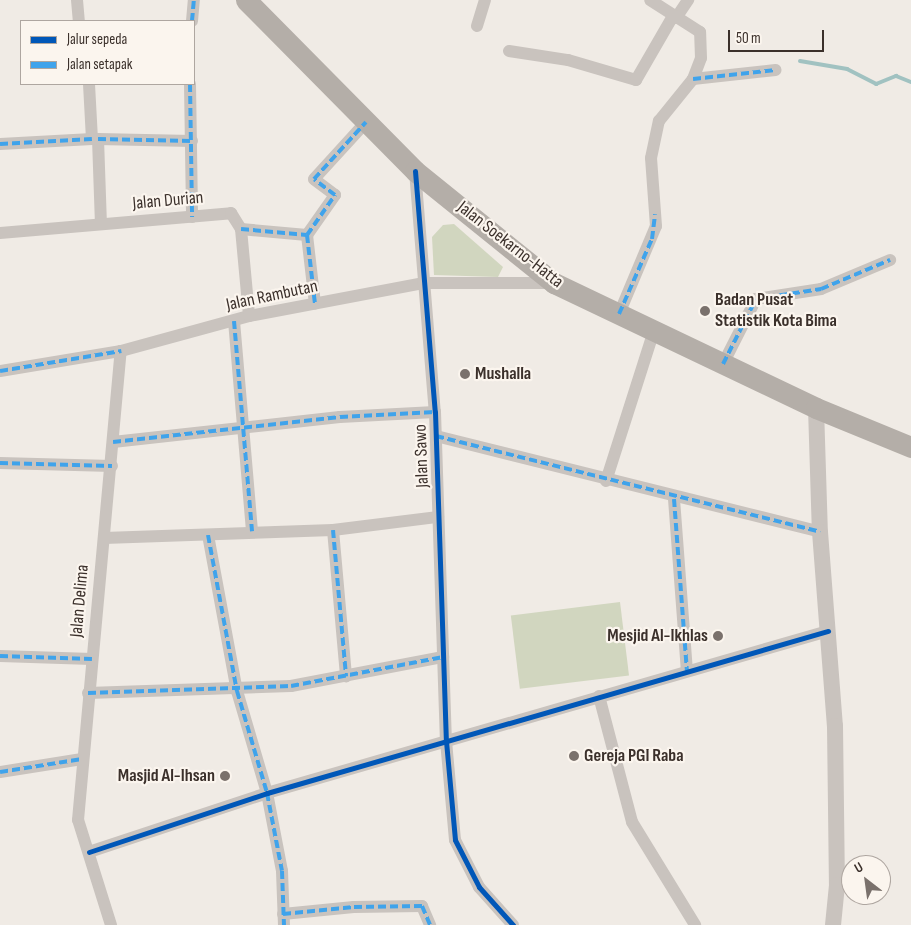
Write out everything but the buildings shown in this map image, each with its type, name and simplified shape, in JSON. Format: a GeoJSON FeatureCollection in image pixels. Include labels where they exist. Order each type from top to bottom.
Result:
{"type":"FeatureCollection","features":[{"type":"Feature","properties":{"kind":"highway","name":"Jalan Soekarno-Hatta"},"geometry":{"type":"LineString","coordinates":[[246,0],[415,171],[554,282],[816,408],[911,447]]}},
{"type":"Feature","properties":{"kind":"street"},"geometry":{"type":"LineString","coordinates":[[77,0],[79,20]]}},
{"type":"Feature","properties":{"kind":"street"},"geometry":{"type":"LineString","coordinates":[[192,20],[194,0]]}},
{"type":"Feature","properties":{"kind":"street"},"geometry":{"type":"LineString","coordinates":[[477,26],[485,0]]}},
{"type":"Feature","properties":{"kind":"street"},"geometry":{"type":"LineString","coordinates":[[618,314],[656,226],[651,158],[659,121],[693,79],[700,67],[702,39],[697,30],[650,0]]}},
{"type":"Feature","properties":{"kind":"street"},"geometry":{"type":"LineString","coordinates":[[509,51],[568,60],[636,80],[674,17],[688,0]]}},
{"type":"Feature","properties":{"kind":"street"},"geometry":{"type":"LineString","coordinates":[[693,79],[776,70]]}},
{"type":"Feature","properties":{"kind":"street"},"geometry":{"type":"LineString","coordinates":[[89,85],[101,224]]}},
{"type":"Feature","properties":{"kind":"street"},"geometry":{"type":"LineString","coordinates":[[190,85],[192,217]]}},
{"type":"Feature","properties":{"kind":"street"},"geometry":{"type":"LineString","coordinates":[[315,304],[307,235],[334,195],[314,179],[366,122]]}},
{"type":"Feature","properties":{"kind":"street"},"geometry":{"type":"LineString","coordinates":[[0,144],[95,139],[192,141]]}},
{"type":"Feature","properties":{"kind":"street","name":"Jalan Sawo"},"geometry":{"type":"LineString","coordinates":[[415,171],[422,283],[435,412],[446,741],[455,840],[479,887],[512,925]]}},
{"type":"Feature","properties":{"kind":"street","name":"Jalan Durian"},"geometry":{"type":"LineString","coordinates":[[0,233],[231,213],[241,228]]}},
{"type":"Feature","properties":{"kind":"street"},"geometry":{"type":"LineString","coordinates":[[249,316],[241,228],[307,235]]}},
{"type":"Feature","properties":{"kind":"street"},"geometry":{"type":"LineString","coordinates":[[723,364],[756,299],[821,289],[890,260]]}},
{"type":"Feature","properties":{"kind":"street","name":"Jalan Rambutan"},"geometry":{"type":"LineString","coordinates":[[0,371],[122,350],[249,316],[422,283],[554,282]]}},
{"type":"Feature","properties":{"kind":"street"},"geometry":{"type":"LineString","coordinates":[[234,321],[246,426],[252,531]]}},
{"type":"Feature","properties":{"kind":"street"},"geometry":{"type":"LineString","coordinates":[[606,481],[654,331]]}},
{"type":"Feature","properties":{"kind":"street","name":"Jalan Delima"},"geometry":{"type":"LineString","coordinates":[[111,925],[78,820],[88,693],[122,350]]}},
{"type":"Feature","properties":{"kind":"street"},"geometry":{"type":"LineString","coordinates":[[816,408],[820,532],[835,726],[837,885],[833,925]]}},
{"type":"Feature","properties":{"kind":"street"},"geometry":{"type":"LineString","coordinates":[[113,442],[246,426],[435,412]]}},
{"type":"Feature","properties":{"kind":"street"},"geometry":{"type":"LineString","coordinates":[[436,436],[674,499],[820,532]]}},
{"type":"Feature","properties":{"kind":"street"},"geometry":{"type":"LineString","coordinates":[[0,463],[112,466]]}},
{"type":"Feature","properties":{"kind":"street"},"geometry":{"type":"LineString","coordinates":[[674,499],[687,671]]}},
{"type":"Feature","properties":{"kind":"street"},"geometry":{"type":"LineString","coordinates":[[104,538],[208,535],[252,531],[333,530],[438,517]]}},
{"type":"Feature","properties":{"kind":"street"},"geometry":{"type":"LineString","coordinates":[[333,530],[346,676]]}},
{"type":"Feature","properties":{"kind":"street"},"geometry":{"type":"LineString","coordinates":[[208,535],[237,691],[267,793],[282,871],[283,920],[354,906],[422,906],[430,925]]}},
{"type":"Feature","properties":{"kind":"street"},"geometry":{"type":"LineString","coordinates":[[89,852],[267,793],[599,696],[828,632]]}},
{"type":"Feature","properties":{"kind":"street"},"geometry":{"type":"LineString","coordinates":[[0,656],[92,659]]}},
{"type":"Feature","properties":{"kind":"street"},"geometry":{"type":"LineString","coordinates":[[88,693],[237,691],[346,676],[443,657]]}},
{"type":"Feature","properties":{"kind":"street"},"geometry":{"type":"LineString","coordinates":[[599,696],[632,822],[695,925]]}},
{"type":"Feature","properties":{"kind":"street"},"geometry":{"type":"LineString","coordinates":[[0,772],[82,759]]}},
{"type":"Feature","properties":{"kind":"green space"},"geometry":{"type":"Polygon","coordinates":[[[454,224],[503,267],[498,277],[434,275],[432,237],[443,225],[454,224]]]}},
{"type":"Feature","properties":{"kind":"green space"},"geometry":{"type":"Polygon","coordinates":[[[620,602],[629,675],[520,689],[511,615],[620,602]]]}},
{"type":"Feature","properties":{"kind":"waterway"},"geometry":{"type":"LineString","coordinates":[[800,61],[847,69],[876,84],[896,76],[911,82]]}},
{"type":"Feature","properties":{"kind":"marked path"},"geometry":{"type":"LineString","coordinates":[[192,20],[194,0]]}},
{"type":"Feature","properties":{"kind":"marked path"},"geometry":{"type":"LineString","coordinates":[[693,79],[776,70]]}},
{"type":"Feature","properties":{"kind":"marked path"},"geometry":{"type":"LineString","coordinates":[[190,85],[192,217]]}},
{"type":"Feature","properties":{"kind":"marked path"},"geometry":{"type":"LineString","coordinates":[[307,235],[335,195],[314,179],[366,122]]}},
{"type":"Feature","properties":{"kind":"marked path"},"geometry":{"type":"LineString","coordinates":[[0,144],[92,139]]}},
{"type":"Feature","properties":{"kind":"marked path"},"geometry":{"type":"LineString","coordinates":[[98,139],[192,141]]}},
{"type":"Feature","properties":{"kind":"marked path"},"geometry":{"type":"LineString","coordinates":[[619,314],[652,239],[655,214]]}},
{"type":"Feature","properties":{"kind":"marked path"},"geometry":{"type":"LineString","coordinates":[[241,229],[307,235],[315,304]]}},
{"type":"Feature","properties":{"kind":"marked path"},"geometry":{"type":"LineString","coordinates":[[723,364],[756,299],[821,289],[890,260]]}},
{"type":"Feature","properties":{"kind":"marked path"},"geometry":{"type":"LineString","coordinates":[[234,321],[252,531]]}},
{"type":"Feature","properties":{"kind":"marked path"},"geometry":{"type":"LineString","coordinates":[[0,371],[121,351]]}},
{"type":"Feature","properties":{"kind":"marked path"},"geometry":{"type":"LineString","coordinates":[[113,442],[340,417],[435,412]]}},
{"type":"Feature","properties":{"kind":"marked path"},"geometry":{"type":"LineString","coordinates":[[436,436],[820,532]]}},
{"type":"Feature","properties":{"kind":"marked path"},"geometry":{"type":"LineString","coordinates":[[0,463],[112,466]]}},
{"type":"Feature","properties":{"kind":"marked path"},"geometry":{"type":"LineString","coordinates":[[674,499],[687,671]]}},
{"type":"Feature","properties":{"kind":"marked path"},"geometry":{"type":"LineString","coordinates":[[333,530],[346,676]]}},
{"type":"Feature","properties":{"kind":"marked path"},"geometry":{"type":"LineString","coordinates":[[208,535],[237,691],[267,793],[282,871],[284,925]]}},
{"type":"Feature","properties":{"kind":"marked path"},"geometry":{"type":"LineString","coordinates":[[0,656],[92,659]]}},
{"type":"Feature","properties":{"kind":"marked path"},"geometry":{"type":"LineString","coordinates":[[88,693],[291,686],[443,657]]}},
{"type":"Feature","properties":{"kind":"marked path"},"geometry":{"type":"LineString","coordinates":[[0,772],[82,759]]}},
{"type":"Feature","properties":{"kind":"marked path"},"geometry":{"type":"LineString","coordinates":[[283,914],[354,907],[422,906],[430,925]]}},
{"type":"Feature","properties":{"kind":"cycle path"},"geometry":{"type":"LineString","coordinates":[[415,171],[435,412],[446,741],[455,840],[479,887],[513,925]]}},
{"type":"Feature","properties":{"kind":"cycle path"},"geometry":{"type":"LineString","coordinates":[[89,852],[267,793],[828,631]]}},
{"type":"Feature","properties":{"kind":"place","name":"Badan Pusat Statistik Kota Bima"},"geometry":{"type":"Point","coordinates":[705,311]}},
{"type":"Feature","properties":{"kind":"place","name":"Mushalla"},"geometry":{"type":"Point","coordinates":[465,374]}},
{"type":"Feature","properties":{"kind":"place","name":"Mesjid Al-Ikhlas"},"geometry":{"type":"Point","coordinates":[718,636]}},
{"type":"Feature","properties":{"kind":"place","name":"Gereja PGI Raba"},"geometry":{"type":"Point","coordinates":[574,756]}},
{"type":"Feature","properties":{"kind":"place","name":"Masjid Al-Ihsan"},"geometry":{"type":"Point","coordinates":[225,776]}}]}
